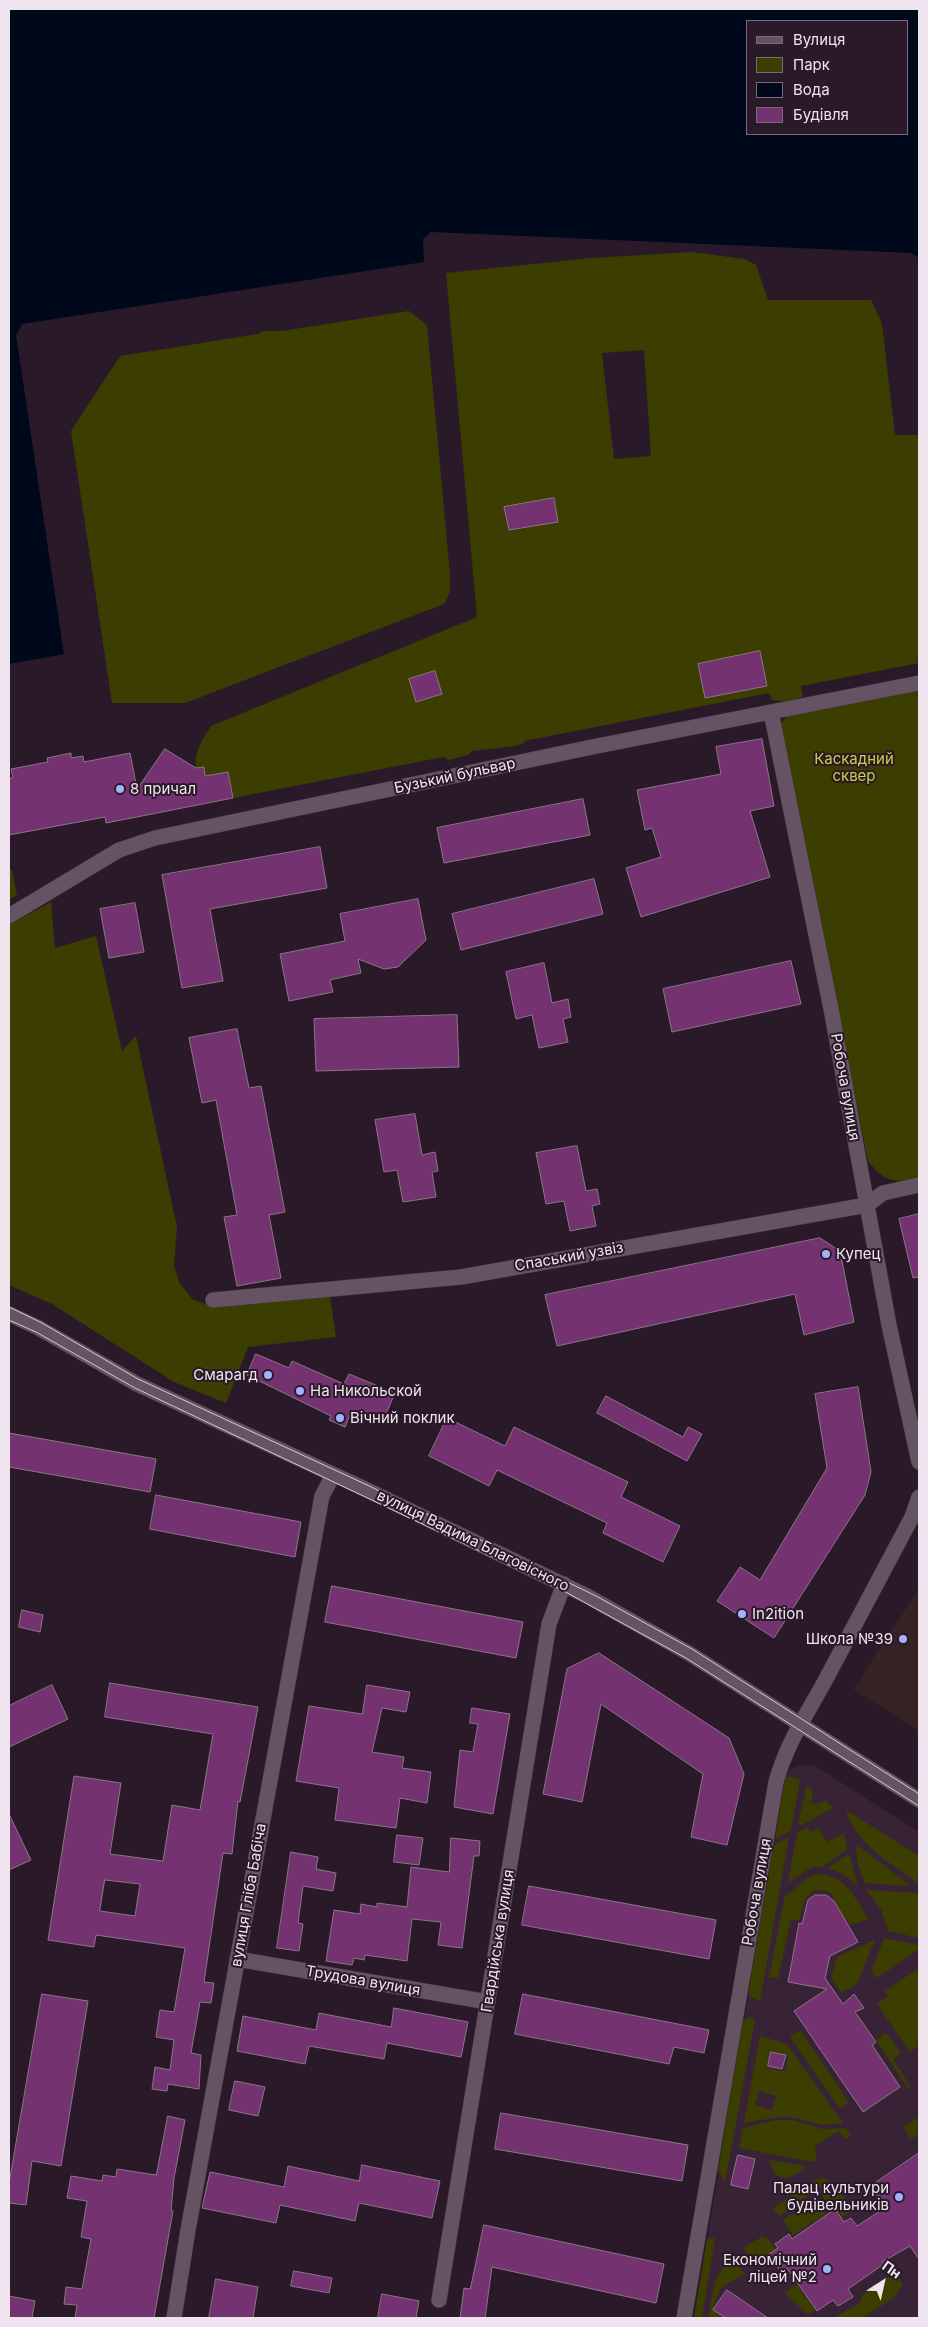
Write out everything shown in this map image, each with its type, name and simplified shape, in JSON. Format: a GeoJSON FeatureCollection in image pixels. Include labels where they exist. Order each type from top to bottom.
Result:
{"type":"FeatureCollection","features":[{"type":"Feature","properties":{"kind":"street","name":"Бузький бульвар"},"geometry":{"type":"LineString","coordinates":[[9,916],[119,850],[155,838],[919,683]]}},
{"type":"Feature","properties":{"kind":"street","name":"Робоча вулиця"},"geometry":{"type":"LineString","coordinates":[[771,712],[832,1014],[889,1325],[919,1462]]}},
{"type":"Feature","properties":{"kind":"street","name":"Спаський узвіз"},"geometry":{"type":"LineString","coordinates":[[213,1300],[461,1277],[867,1205],[883,1193],[919,1185]]}},
{"type":"Feature","properties":{"kind":"street","name":"вулиця Вадима Благовісного"},"geometry":{"type":"LineString","coordinates":[[9,1314],[37,1327],[137,1384],[564,1584],[690,1654],[919,1800]]}},
{"type":"Feature","properties":{"kind":"street","name":"вулиця Гліба Бабіча"},"geometry":{"type":"LineString","coordinates":[[174,2318],[188,2230],[322,1496],[333,1476]]}},
{"type":"Feature","properties":{"kind":"street","name":"Робоча вулиця"},"geometry":{"type":"LineString","coordinates":[[684,2318],[776,1782],[784,1753],[912,1517],[919,1496]]}},
{"type":"Feature","properties":{"kind":"street","name":"Гвардійська вулиця"},"geometry":{"type":"LineString","coordinates":[[439,2300],[549,1624],[564,1584]]}},
{"type":"Feature","properties":{"kind":"street","name":"Трудова вулиця"},"geometry":{"type":"LineString","coordinates":[[237,1959],[488,2002]]}},
{"type":"Feature","properties":{"kind":"shaded area","name":"Школа №39"},"geometry":{"type":"Polygon","coordinates":[[[919,1589],[919,1731],[853,1689],[919,1589]]]}},
{"type":"Feature","properties":{"kind":"shaded area"},"geometry":{"type":"Polygon","coordinates":[[[804,1765],[814,1766],[823,1771],[919,1832],[919,2318],[694,2318],[785,1779],[790,1769],[804,1765]]]}},
{"type":"Feature","properties":{"kind":"green space"},"geometry":{"type":"Polygon","coordinates":[[[691,252],[745,259],[756,265],[768,300],[871,300],[882,324],[895,435],[919,435],[919,663],[801,686],[803,696],[796,700],[772,700],[769,693],[524,741],[523,744],[515,746],[472,751],[468,755],[448,760],[443,757],[233,798],[228,772],[205,776],[204,767],[196,768],[197,751],[211,726],[477,617],[446,273],[591,258],[691,252]],[[644,350],[602,353],[614,459],[651,456],[644,350]]]}},
{"type":"Feature","properties":{"kind":"green space"},"geometry":{"type":"Polygon","coordinates":[[[409,311],[427,325],[450,574],[450,592],[444,604],[185,703],[112,703],[71,431],[120,356],[258,334],[262,331],[282,331],[409,311]]]}},
{"type":"Feature","properties":{"kind":"green space","name":"Каскадний сквер"},"geometry":{"type":"Polygon","coordinates":[[[919,689],[919,1179],[896,1181],[884,1177],[868,1161],[781,737],[781,723],[788,715],[919,689]]]}},
{"type":"Feature","properties":{"kind":"green space"},"geometry":{"type":"Polygon","coordinates":[[[9,868],[12,870],[17,895],[9,900],[9,868]]]}},
{"type":"Feature","properties":{"kind":"green space"},"geometry":{"type":"Polygon","coordinates":[[[51,902],[55,948],[96,936],[122,1051],[136,1036],[177,1227],[174,1265],[179,1282],[192,1299],[210,1306],[330,1296],[336,1337],[248,1347],[226,1403],[174,1382],[52,1304],[9,1285],[9,925],[51,902]]]}},
{"type":"Feature","properties":{"kind":"green space"},"geometry":{"type":"Polygon","coordinates":[[[788,1777],[800,1780],[791,1831],[775,1839],[785,1779],[788,1777]]]}},
{"type":"Feature","properties":{"kind":"green space"},"geometry":{"type":"Polygon","coordinates":[[[807,1785],[813,1791],[811,1804],[822,1803],[826,1800],[833,1808],[800,1826],[798,1823],[807,1785]]]}},
{"type":"Feature","properties":{"kind":"green space"},"geometry":{"type":"Polygon","coordinates":[[[846,1810],[919,1856],[919,1884],[866,1843],[850,1822],[846,1810]]]}},
{"type":"Feature","properties":{"kind":"green space"},"geometry":{"type":"Polygon","coordinates":[[[807,1827],[810,1832],[818,1828],[827,1842],[844,1833],[847,1849],[822,1867],[812,1867],[788,1883],[797,1833],[807,1827]]]}},
{"type":"Feature","properties":{"kind":"green space"},"geometry":{"type":"Polygon","coordinates":[[[789,1837],[760,2001],[749,1996],[749,1990],[773,1846],[789,1837]]]}},
{"type":"Feature","properties":{"kind":"green space"},"geometry":{"type":"Polygon","coordinates":[[[857,1845],[911,1886],[865,1883],[857,1860],[857,1845]]]}},
{"type":"Feature","properties":{"kind":"green space"},"geometry":{"type":"Polygon","coordinates":[[[849,1854],[858,1886],[843,1874],[828,1868],[849,1854]]]}},
{"type":"Feature","properties":{"kind":"green space"},"geometry":{"type":"Polygon","coordinates":[[[818,1874],[828,1876],[843,1883],[854,1896],[868,1919],[851,1925],[843,1916],[831,1893],[817,1890],[812,1892],[805,1901],[799,1921],[791,1919],[778,1978],[769,1977],[785,1896],[809,1877],[818,1874]]]}},
{"type":"Feature","properties":{"kind":"green space"},"geometry":{"type":"Polygon","coordinates":[[[866,1890],[919,1893],[919,1938],[888,1931],[881,1909],[866,1890]]]}},
{"type":"Feature","properties":{"kind":"green space"},"geometry":{"type":"Polygon","coordinates":[[[884,1938],[919,1945],[919,1949],[877,1978],[871,1972],[884,1938]]]}},
{"type":"Feature","properties":{"kind":"green space"},"geometry":{"type":"Polygon","coordinates":[[[875,1940],[857,1984],[842,1993],[831,1979],[837,1957],[875,1940]]]}},
{"type":"Feature","properties":{"kind":"green space"},"geometry":{"type":"Polygon","coordinates":[[[919,1968],[919,2045],[910,2052],[877,2004],[888,1996],[885,1991],[919,1968]]]}},
{"type":"Feature","properties":{"kind":"green space"},"geometry":{"type":"Polygon","coordinates":[[[750,2017],[755,2020],[725,2182],[718,2170],[743,2021],[750,2017]]]}},
{"type":"Feature","properties":{"kind":"green space"},"geometry":{"type":"Polygon","coordinates":[[[800,2030],[849,2102],[840,2109],[790,2037],[800,2030]]]}},
{"type":"Feature","properties":{"kind":"green space"},"geometry":{"type":"Polygon","coordinates":[[[886,2033],[901,2053],[893,2059],[910,2086],[909,2090],[876,2040],[886,2033]]]}},
{"type":"Feature","properties":{"kind":"green space"},"geometry":{"type":"Polygon","coordinates":[[[760,2036],[787,2044],[843,2123],[823,2125],[785,2116],[744,2123],[760,2036]],[[770,2051],[767,2068],[785,2071],[788,2055],[770,2051]],[[759,2091],[755,2105],[772,2110],[776,2096],[759,2091]]]}},
{"type":"Feature","properties":{"kind":"green space"},"geometry":{"type":"Polygon","coordinates":[[[919,2117],[919,2134],[911,2139],[903,2127],[919,2117]]]}},
{"type":"Feature","properties":{"kind":"green space"},"geometry":{"type":"Polygon","coordinates":[[[776,2120],[792,2120],[822,2129],[846,2128],[851,2135],[846,2139],[838,2131],[815,2146],[817,2159],[813,2162],[739,2148],[743,2128],[776,2120]]]}},
{"type":"Feature","properties":{"kind":"green space"},"geometry":{"type":"Polygon","coordinates":[[[769,2160],[807,2166],[791,2177],[783,2178],[774,2173],[769,2160]]]}},
{"type":"Feature","properties":{"kind":"green space"},"geometry":{"type":"Polygon","coordinates":[[[823,2178],[830,2181],[779,2216],[773,2208],[816,2179],[823,2178]]]}},
{"type":"Feature","properties":{"kind":"green space"},"geometry":{"type":"Polygon","coordinates":[[[835,2185],[853,2210],[842,2217],[835,2208],[831,2210],[821,2194],[835,2185]]]}},
{"type":"Feature","properties":{"kind":"green space"},"geometry":{"type":"Polygon","coordinates":[[[816,2199],[825,2214],[793,2235],[783,2220],[816,2199]]]}},
{"type":"Feature","properties":{"kind":"green space"},"geometry":{"type":"Polygon","coordinates":[[[763,2236],[766,2239],[768,2238],[775,2249],[768,2255],[770,2259],[759,2267],[743,2248],[763,2236]]]}},
{"type":"Feature","properties":{"kind":"green space"},"geometry":{"type":"Polygon","coordinates":[[[715,2238],[702,2318],[694,2318],[707,2239],[715,2238]]]}},
{"type":"Feature","properties":{"kind":"green space"},"geometry":{"type":"Polygon","coordinates":[[[731,2257],[745,2274],[723,2287],[717,2295],[713,2310],[722,2318],[708,2318],[715,2280],[731,2257]]]}},
{"type":"Feature","properties":{"kind":"green space"},"geometry":{"type":"Polygon","coordinates":[[[896,2272],[903,2285],[893,2298],[862,2318],[834,2318],[861,2302],[862,2295],[896,2272]]]}},
{"type":"Feature","properties":{"kind":"green space"},"geometry":{"type":"Polygon","coordinates":[[[796,2284],[815,2310],[808,2315],[785,2293],[796,2284]]]}},
{"type":"Feature","properties":{"kind":"water"},"geometry":{"type":"Polygon","coordinates":[[[9,9],[919,9],[919,258],[911,253],[431,232],[423,239],[424,262],[22,324],[16,335],[64,654],[9,664],[9,9]]]}},
{"type":"Feature","properties":{"kind":"building"},"geometry":{"type":"Polygon","coordinates":[[[554,498],[558,522],[509,530],[504,507],[554,498]]]}},
{"type":"Feature","properties":{"kind":"building"},"geometry":{"type":"Polygon","coordinates":[[[760,651],[767,686],[705,698],[698,664],[760,651]]]}},
{"type":"Feature","properties":{"kind":"building"},"geometry":{"type":"Polygon","coordinates":[[[435,671],[442,694],[416,702],[409,679],[435,671]]]}},
{"type":"Feature","properties":{"kind":"building"},"geometry":{"type":"Polygon","coordinates":[[[762,739],[774,806],[750,811],[770,877],[641,917],[626,868],[661,857],[652,828],[645,830],[637,790],[721,774],[716,747],[762,739]]]}},
{"type":"Feature","properties":{"kind":"building","name":"8 причал"},"geometry":{"type":"Polygon","coordinates":[[[165,749],[196,768],[204,767],[205,776],[228,772],[233,798],[106,823],[105,817],[9,835],[9,778],[13,778],[11,769],[48,762],[47,758],[71,753],[71,758],[83,756],[84,762],[130,753],[137,789],[165,749]]]}},
{"type":"Feature","properties":{"kind":"building"},"geometry":{"type":"Polygon","coordinates":[[[583,799],[590,835],[444,863],[437,828],[583,799]]]}},
{"type":"Feature","properties":{"kind":"building"},"geometry":{"type":"Polygon","coordinates":[[[320,847],[327,888],[210,909],[223,981],[182,988],[162,875],[320,847]]]}},
{"type":"Feature","properties":{"kind":"building"},"geometry":{"type":"Polygon","coordinates":[[[594,879],[603,914],[461,950],[452,914],[594,879]]]}},
{"type":"Feature","properties":{"kind":"building"},"geometry":{"type":"Polygon","coordinates":[[[418,899],[426,940],[398,967],[384,969],[358,959],[361,973],[330,980],[333,992],[289,1001],[280,954],[345,941],[340,914],[418,899]]]}},
{"type":"Feature","properties":{"kind":"building"},"geometry":{"type":"Polygon","coordinates":[[[135,903],[144,952],[109,958],[100,909],[135,903]]]}},
{"type":"Feature","properties":{"kind":"building"},"geometry":{"type":"Polygon","coordinates":[[[791,961],[801,1004],[672,1032],[663,989],[791,961]]]}},
{"type":"Feature","properties":{"kind":"building"},"geometry":{"type":"Polygon","coordinates":[[[544,963],[552,1003],[568,999],[571,1017],[563,1019],[568,1042],[539,1048],[532,1015],[516,1019],[506,972],[544,963]]]}},
{"type":"Feature","properties":{"kind":"building"},"geometry":{"type":"Polygon","coordinates":[[[457,1015],[459,1067],[316,1071],[314,1019],[457,1015]]]}},
{"type":"Feature","properties":{"kind":"building"},"geometry":{"type":"Polygon","coordinates":[[[237,1029],[249,1088],[261,1086],[285,1212],[269,1215],[281,1278],[237,1286],[224,1217],[237,1215],[216,1100],[202,1103],[189,1038],[237,1029]]]}},
{"type":"Feature","properties":{"kind":"building"},"geometry":{"type":"Polygon","coordinates":[[[415,1114],[422,1155],[435,1152],[438,1171],[432,1172],[436,1197],[403,1202],[397,1170],[384,1172],[375,1120],[415,1114]]]}},
{"type":"Feature","properties":{"kind":"building"},"geometry":{"type":"Polygon","coordinates":[[[577,1146],[586,1191],[597,1189],[600,1204],[592,1206],[596,1226],[570,1231],[564,1201],[546,1204],[536,1153],[577,1146]]]}},
{"type":"Feature","properties":{"kind":"building"},"geometry":{"type":"Polygon","coordinates":[[[919,1214],[919,1277],[913,1278],[899,1219],[919,1214]]]}},
{"type":"Feature","properties":{"kind":"building"},"geometry":{"type":"Polygon","coordinates":[[[820,1238],[840,1251],[854,1322],[804,1335],[795,1294],[557,1346],[545,1295],[820,1238]]]}},
{"type":"Feature","properties":{"kind":"building"},"geometry":{"type":"Polygon","coordinates":[[[256,1354],[289,1368],[292,1361],[344,1384],[349,1374],[395,1393],[382,1423],[352,1410],[345,1427],[329,1420],[331,1416],[247,1375],[256,1354]]]}},
{"type":"Feature","properties":{"kind":"building"},"geometry":{"type":"Polygon","coordinates":[[[858,1387],[871,1472],[865,1495],[774,1638],[717,1601],[740,1567],[760,1580],[827,1468],[815,1394],[858,1387]]]}},
{"type":"Feature","properties":{"kind":"building"},"geometry":{"type":"Polygon","coordinates":[[[606,1396],[683,1437],[688,1427],[702,1434],[687,1461],[597,1413],[606,1396]]]}},
{"type":"Feature","properties":{"kind":"building"},"geometry":{"type":"Polygon","coordinates":[[[447,1418],[505,1446],[514,1427],[628,1482],[621,1497],[680,1526],[663,1562],[603,1533],[607,1523],[497,1470],[489,1486],[429,1456],[447,1418]]]}},
{"type":"Feature","properties":{"kind":"building"},"geometry":{"type":"Polygon","coordinates":[[[9,1433],[156,1459],[150,1492],[9,1467],[9,1433]]]}},
{"type":"Feature","properties":{"kind":"building"},"geometry":{"type":"Polygon","coordinates":[[[156,1495],[301,1522],[295,1557],[150,1529],[156,1495]]]}},
{"type":"Feature","properties":{"kind":"building"},"geometry":{"type":"Polygon","coordinates":[[[332,1586],[523,1622],[516,1658],[325,1622],[332,1586]]]}},
{"type":"Feature","properties":{"kind":"building"},"geometry":{"type":"Polygon","coordinates":[[[22,1610],[43,1615],[40,1632],[19,1627],[22,1610]]]}},
{"type":"Feature","properties":{"kind":"building"},"geometry":{"type":"Polygon","coordinates":[[[599,1653],[729,1738],[744,1774],[727,1845],[691,1837],[703,1774],[601,1704],[582,1802],[543,1794],[567,1669],[599,1653]]]}},
{"type":"Feature","properties":{"kind":"building"},"geometry":{"type":"Polygon","coordinates":[[[110,1683],[258,1707],[240,1802],[238,1801],[232,1854],[223,1853],[204,1982],[214,1983],[211,2003],[200,2002],[191,2053],[201,2055],[199,2089],[168,2084],[167,2091],[152,2089],[155,2067],[170,2070],[174,2040],[156,2037],[160,2010],[174,2012],[185,1948],[96,1935],[94,1947],[48,1940],[74,1776],[121,1783],[110,1854],[163,1861],[172,1805],[200,1810],[213,1734],[105,1717],[110,1683]],[[105,1880],[100,1911],[135,1916],[140,1884],[105,1880]]]}},
{"type":"Feature","properties":{"kind":"building"},"geometry":{"type":"Polygon","coordinates":[[[52,1685],[68,1719],[9,1747],[9,1706],[52,1685]]]}},
{"type":"Feature","properties":{"kind":"building"},"geometry":{"type":"Polygon","coordinates":[[[367,1685],[410,1692],[406,1712],[382,1708],[372,1752],[404,1757],[402,1768],[431,1772],[427,1803],[400,1798],[396,1828],[335,1820],[339,1788],[296,1781],[309,1706],[362,1714],[367,1685]]]}},
{"type":"Feature","properties":{"kind":"building"},"geometry":{"type":"Polygon","coordinates":[[[472,1708],[510,1714],[493,1814],[454,1807],[460,1750],[473,1752],[478,1724],[470,1723],[472,1708]]]}},
{"type":"Feature","properties":{"kind":"building"},"geometry":{"type":"Polygon","coordinates":[[[9,1814],[31,1860],[9,1870],[9,1814]]]}},
{"type":"Feature","properties":{"kind":"building"},"geometry":{"type":"Polygon","coordinates":[[[397,1835],[423,1838],[419,1865],[394,1862],[397,1835]]]}},
{"type":"Feature","properties":{"kind":"building"},"geometry":{"type":"Polygon","coordinates":[[[451,1838],[480,1841],[479,1856],[474,1856],[462,1948],[438,1945],[441,1922],[412,1919],[407,1961],[365,1955],[364,1960],[354,1958],[352,1965],[326,1961],[334,1910],[360,1914],[361,1904],[377,1907],[377,1903],[407,1907],[411,1867],[449,1872],[451,1838]]]}},
{"type":"Feature","properties":{"kind":"building"},"geometry":{"type":"Polygon","coordinates":[[[291,1852],[318,1857],[316,1869],[336,1873],[333,1891],[303,1886],[298,1923],[303,1924],[299,1951],[277,1948],[291,1852]]]}},
{"type":"Feature","properties":{"kind":"building"},"geometry":{"type":"Polygon","coordinates":[[[529,1886],[716,1920],[709,1959],[522,1925],[529,1886]]]}},
{"type":"Feature","properties":{"kind":"building"},"geometry":{"type":"Polygon","coordinates":[[[815,1895],[826,1895],[834,1901],[858,1942],[830,1956],[825,1978],[843,2004],[854,1994],[864,2008],[855,2012],[876,2042],[872,2045],[900,2087],[863,2112],[794,2011],[827,1989],[788,1982],[799,1923],[802,1924],[808,1900],[815,1895]]]}},
{"type":"Feature","properties":{"kind":"building"},"geometry":{"type":"Polygon","coordinates":[[[42,1994],[88,2001],[61,2166],[32,2161],[26,2205],[9,2203],[9,2184],[42,1994]]]}},
{"type":"Feature","properties":{"kind":"building"},"geometry":{"type":"Polygon","coordinates":[[[523,1994],[709,2030],[704,2053],[674,2047],[669,2064],[515,2034],[523,1994]]]}},
{"type":"Feature","properties":{"kind":"building"},"geometry":{"type":"Polygon","coordinates":[[[394,2008],[468,2022],[461,2057],[387,2043],[384,2059],[309,2046],[305,2064],[237,2051],[243,2016],[316,2030],[319,2013],[391,2027],[394,2008]]]}},
{"type":"Feature","properties":{"kind":"building"},"geometry":{"type":"Polygon","coordinates":[[[771,2052],[786,2055],[782,2069],[768,2066],[771,2052]]]}},
{"type":"Feature","properties":{"kind":"building"},"geometry":{"type":"Polygon","coordinates":[[[235,2081],[265,2087],[258,2116],[229,2110],[235,2081]]]}},
{"type":"Feature","properties":{"kind":"building"},"geometry":{"type":"Polygon","coordinates":[[[501,2113],[688,2145],[682,2181],[495,2149],[501,2113]]]}},
{"type":"Feature","properties":{"kind":"building"},"geometry":{"type":"Polygon","coordinates":[[[168,2116],[185,2120],[174,2178],[171,2210],[173,2211],[154,2318],[75,2318],[77,2305],[64,2304],[66,2287],[82,2289],[91,2239],[81,2237],[87,2201],[67,2198],[71,2176],[102,2181],[103,2175],[116,2177],[117,2169],[156,2175],[168,2116]]]}},
{"type":"Feature","properties":{"kind":"building"},"geometry":{"type":"Polygon","coordinates":[[[919,2153],[919,2259],[910,2246],[882,2262],[884,2264],[848,2289],[853,2297],[838,2306],[833,2300],[817,2311],[787,2268],[781,2272],[769,2254],[778,2248],[775,2244],[789,2234],[792,2239],[835,2209],[844,2222],[851,2218],[857,2226],[885,2208],[871,2186],[919,2153]]]}},
{"type":"Feature","properties":{"kind":"building"},"geometry":{"type":"Polygon","coordinates":[[[738,2155],[755,2159],[748,2189],[731,2185],[738,2155]]]}},
{"type":"Feature","properties":{"kind":"building"},"geometry":{"type":"Polygon","coordinates":[[[362,2165],[440,2181],[432,2218],[359,2203],[355,2221],[280,2205],[276,2223],[202,2208],[210,2172],[284,2187],[288,2166],[359,2181],[362,2165]]]}},
{"type":"Feature","properties":{"kind":"building"},"geometry":{"type":"Polygon","coordinates":[[[484,2225],[664,2264],[656,2303],[492,2267],[485,2318],[460,2318],[464,2288],[470,2289],[484,2225]]]}},
{"type":"Feature","properties":{"kind":"building"},"geometry":{"type":"Polygon","coordinates":[[[294,2271],[332,2278],[329,2293],[291,2286],[294,2271]]]}},
{"type":"Feature","properties":{"kind":"building"},"geometry":{"type":"Polygon","coordinates":[[[216,2279],[258,2287],[253,2318],[209,2318],[216,2279]]]}},
{"type":"Feature","properties":{"kind":"building"},"geometry":{"type":"Polygon","coordinates":[[[727,2290],[768,2318],[726,2318],[713,2310],[727,2290]]]}},
{"type":"Feature","properties":{"kind":"building"},"geometry":{"type":"Polygon","coordinates":[[[382,2294],[419,2301],[416,2318],[378,2318],[382,2294]]]}},
{"type":"Feature","properties":{"kind":"building"},"geometry":{"type":"Polygon","coordinates":[[[9,2296],[35,2301],[32,2318],[9,2318],[9,2296]]]}},
{"type":"Feature","properties":{"kind":"tram line"},"geometry":{"type":"LineString","coordinates":[[9,1307],[42,1323],[138,1379],[365,1484],[596,1596],[692,1649],[919,1794]]}},
{"type":"Feature","properties":{"kind":"tram line"},"geometry":{"type":"LineString","coordinates":[[9,1320],[36,1332],[135,1388],[562,1590],[686,1658],[919,1806]]}},
{"type":"Feature","properties":{"kind":"place","name":"8 причал"},"geometry":{"type":"Point","coordinates":[120,789]}},
{"type":"Feature","properties":{"kind":"place","name":"Купец"},"geometry":{"type":"Point","coordinates":[826,1254]}},
{"type":"Feature","properties":{"kind":"place","name":"Смарагд"},"geometry":{"type":"Point","coordinates":[268,1375]}},
{"type":"Feature","properties":{"kind":"place","name":"На Никольской"},"geometry":{"type":"Point","coordinates":[300,1391]}},
{"type":"Feature","properties":{"kind":"place","name":"Вічний поклик"},"geometry":{"type":"Point","coordinates":[340,1418]}},
{"type":"Feature","properties":{"kind":"place","name":"In2ition"},"geometry":{"type":"Point","coordinates":[742,1614]}},
{"type":"Feature","properties":{"kind":"place","name":"Школа №39"},"geometry":{"type":"Point","coordinates":[903,1639]}},
{"type":"Feature","properties":{"kind":"place","name":"Палац культури будівельників"},"geometry":{"type":"Point","coordinates":[899,2197]}},
{"type":"Feature","properties":{"kind":"place","name":"Економічний ліцей №2"},"geometry":{"type":"Point","coordinates":[827,2269]}}]}
